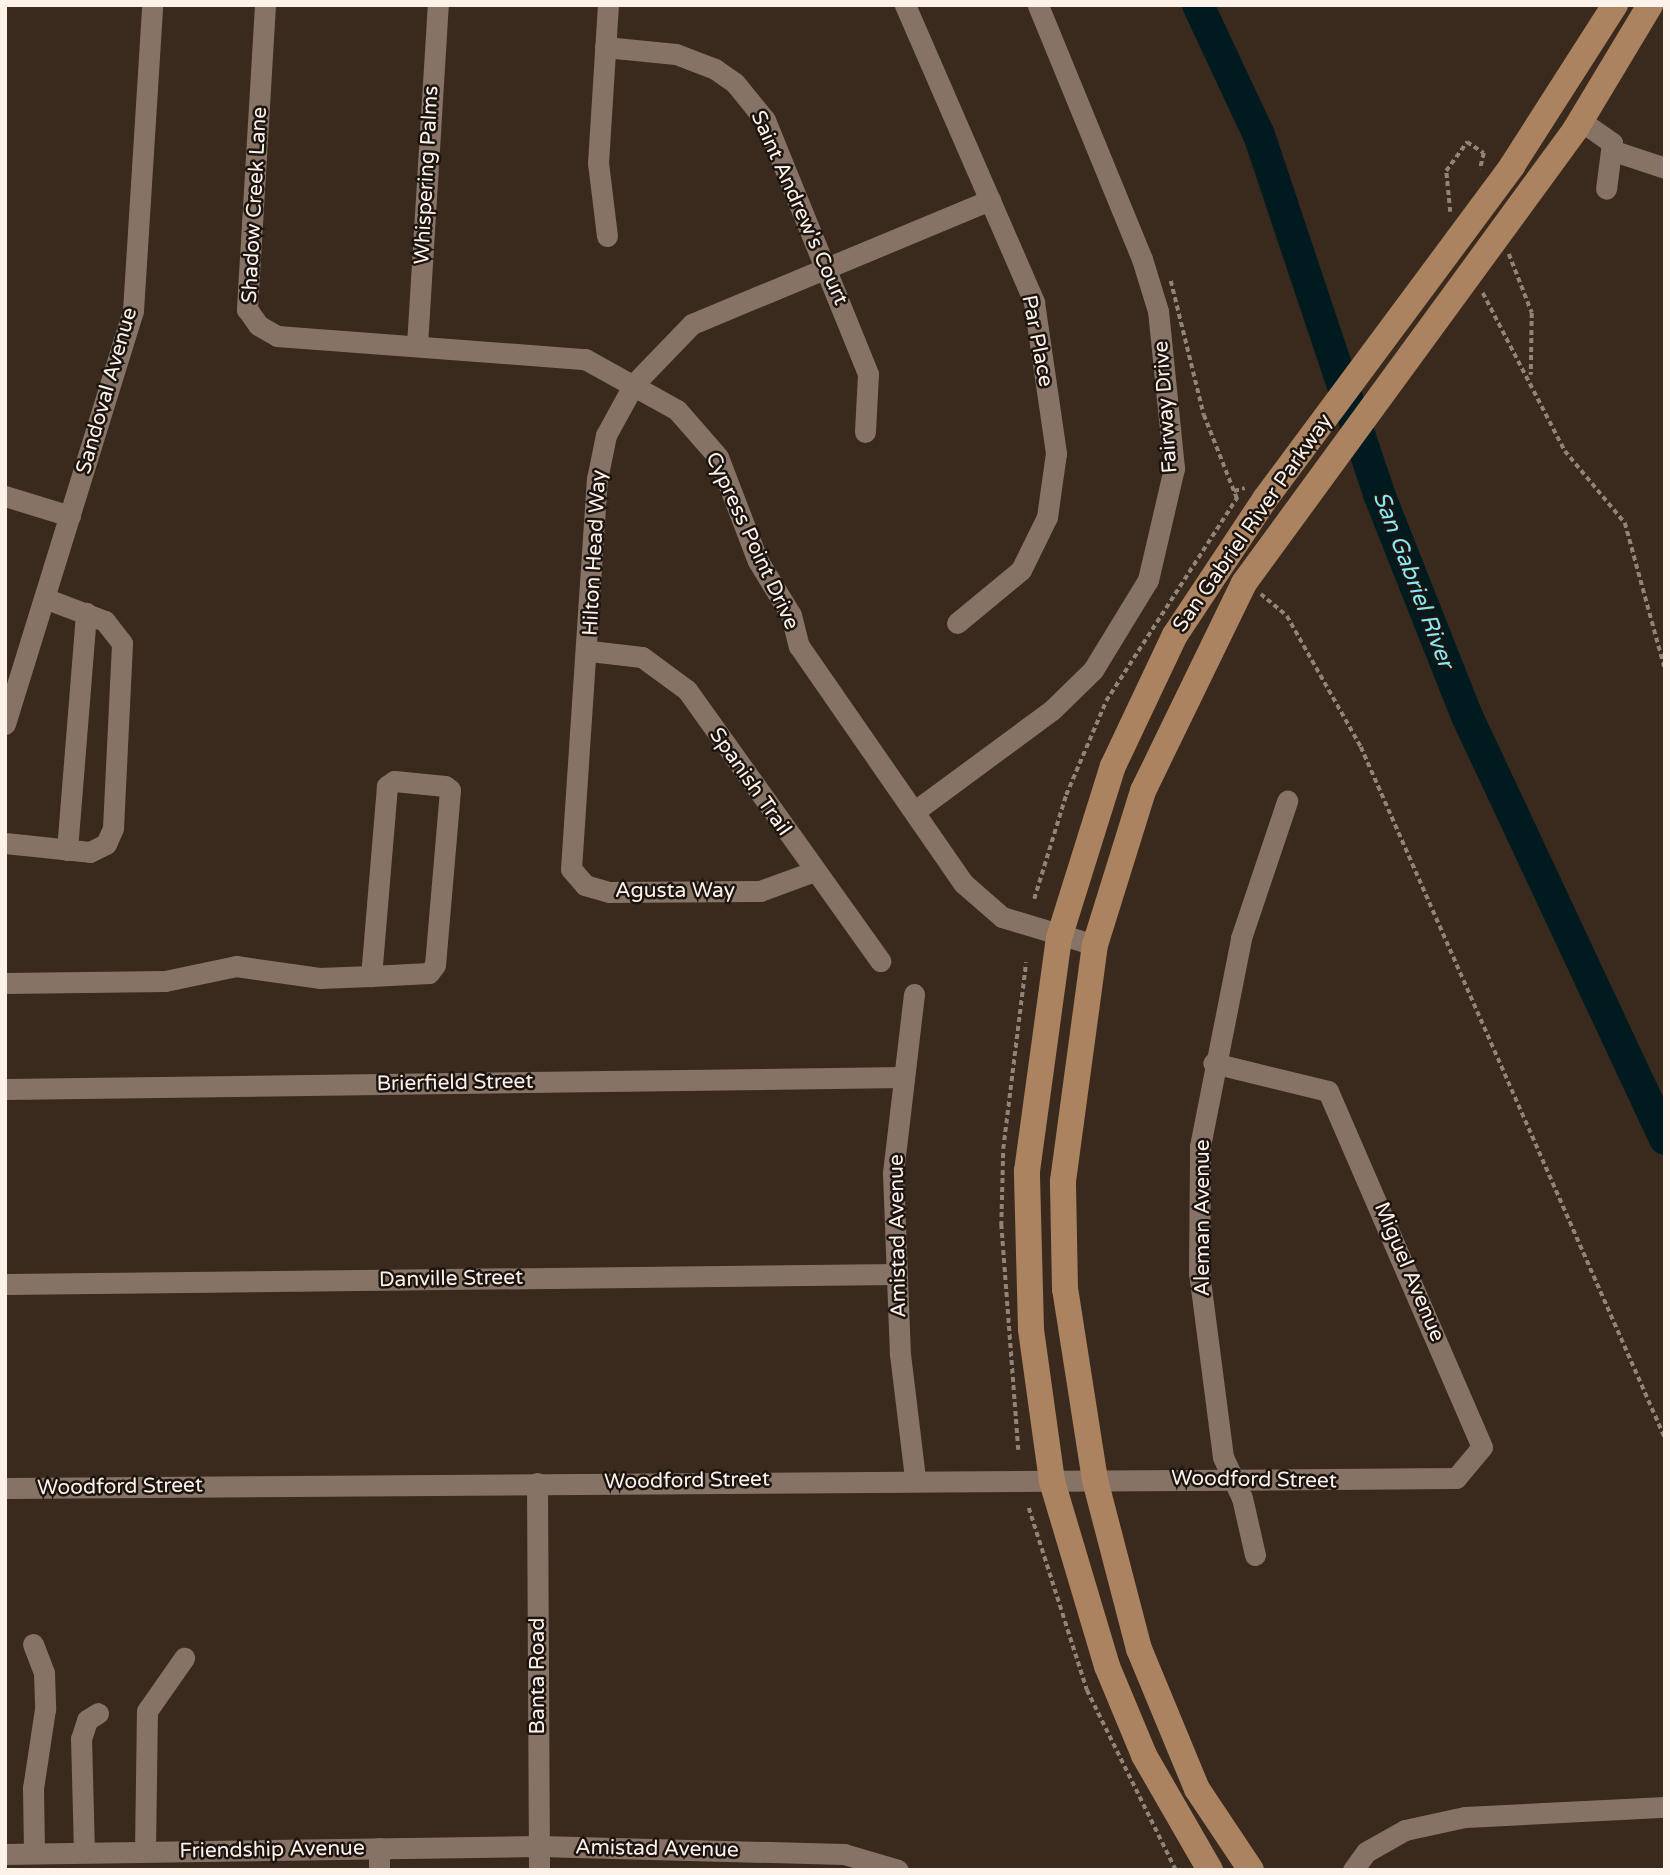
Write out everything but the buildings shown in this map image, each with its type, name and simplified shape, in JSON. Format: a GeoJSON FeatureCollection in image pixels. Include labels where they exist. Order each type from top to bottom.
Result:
{"type":"FeatureCollection","features":[{"type":"Feature","properties":{"kind":"main road","name":"San Gabriel River Parkway"},"geometry":{"type":"LineString","coordinates":[[1210,1870],[1144,1755],[1107,1666],[1052,1481],[1031,1329],[1027,1171],[1059,937],[1090,828],[1143,697],[1205,585],[1615,5]]}},
{"type":"Feature","properties":{"kind":"main road","name":"San Gabriel River Parkway"},"geometry":{"type":"LineString","coordinates":[[1251,1870],[1197,1789],[1139,1649],[1095,1480],[1065,1289],[1063,1181],[1095,946],[1143,791],[1244,583],[1278,532],[1581,121],[1650,5]]}},
{"type":"Feature","properties":{"kind":"street","name":"Sandoval Avenue"},"geometry":{"type":"LineString","coordinates":[[5,724],[133,311],[152,5]]}},
{"type":"Feature","properties":{"kind":"street","name":"Shadow Creek Lane"},"geometry":{"type":"LineString","coordinates":[[265,5],[247,309],[277,336],[417,345]]}},
{"type":"Feature","properties":{"kind":"street","name":"Whispering Palms"},"geometry":{"type":"LineString","coordinates":[[417,345],[438,5]]}},
{"type":"Feature","properties":{"kind":"street"},"geometry":{"type":"LineString","coordinates":[[607,236],[598,163],[608,5]]}},
{"type":"Feature","properties":{"kind":"street","name":"Par Place"},"geometry":{"type":"LineString","coordinates":[[905,5],[1034,302],[1056,453],[1047,517],[1021,570],[957,623]]}},
{"type":"Feature","properties":{"kind":"street","name":"Fairway Drive"},"geometry":{"type":"LineString","coordinates":[[915,811],[1052,710],[1093,670],[1148,580],[1174,468],[1158,311],[1143,259],[1038,5]]}},
{"type":"Feature","properties":{"kind":"street","name":"Saint Andrew's Court"},"geometry":{"type":"LineString","coordinates":[[605,47],[676,54],[735,83],[765,120],[869,374],[866,432]]}},
{"type":"Feature","properties":{"kind":"street"},"geometry":{"type":"LineString","coordinates":[[1581,121],[1614,151],[1665,168]]}},
{"type":"Feature","properties":{"kind":"street"},"geometry":{"type":"LineString","coordinates":[[1606,189],[1614,151]]}},
{"type":"Feature","properties":{"kind":"street","name":"Hilton Head Way"},"geometry":{"type":"LineString","coordinates":[[569,841],[590,652],[597,479],[606,435],[634,384],[692,324],[990,200]]}},
{"type":"Feature","properties":{"kind":"street","name":"Cypress Point Drive"},"geometry":{"type":"LineString","coordinates":[[417,345],[585,359],[677,410],[718,457],[758,561],[792,615],[799,646],[982,905],[1059,937],[1095,946]]}},
{"type":"Feature","properties":{"kind":"street"},"geometry":{"type":"LineString","coordinates":[[5,496],[70,516]]}},
{"type":"Feature","properties":{"kind":"street"},"geometry":{"type":"LineString","coordinates":[[5,843],[90,852],[106,844],[113,828],[122,643],[105,621],[44,598]]}},
{"type":"Feature","properties":{"kind":"street"},"geometry":{"type":"LineString","coordinates":[[67,849],[86,614]]}},
{"type":"Feature","properties":{"kind":"street","name":"Spanish Trail"},"geometry":{"type":"LineString","coordinates":[[590,652],[642,657],[668,671],[812,872],[880,961]]}},
{"type":"Feature","properties":{"kind":"street"},"geometry":{"type":"LineString","coordinates":[[5,982],[165,981],[236,966],[319,978],[371,976],[429,973],[435,965],[450,790],[445,786],[394,781],[387,786],[371,976]]}},
{"type":"Feature","properties":{"kind":"street","name":"Aleman Avenue"},"geometry":{"type":"LineString","coordinates":[[1255,1555],[1232,1476],[1223,1457],[1199,1273],[1200,1146],[1213,1063],[1241,938],[1287,801]]}},
{"type":"Feature","properties":{"kind":"street","name":"Agusta Way"},"geometry":{"type":"LineString","coordinates":[[569,841],[571,869],[585,885],[609,892],[760,891],[812,872]]}},
{"type":"Feature","properties":{"kind":"street","name":"Amistad Avenue"},"geometry":{"type":"LineString","coordinates":[[914,994],[893,1173],[896,1274],[915,1478]]}},
{"type":"Feature","properties":{"kind":"street","name":"Miguel Avenue"},"geometry":{"type":"LineString","coordinates":[[1213,1063],[1328,1091],[1482,1447],[1456,1478],[1369,1482]]}},
{"type":"Feature","properties":{"kind":"street","name":"Brierfield Street"},"geometry":{"type":"LineString","coordinates":[[5,1089],[904,1077]]}},
{"type":"Feature","properties":{"kind":"street","name":"Danville Street"},"geometry":{"type":"LineString","coordinates":[[5,1284],[896,1274]]}},
{"type":"Feature","properties":{"kind":"street","name":"Woodford Street"},"geometry":{"type":"LineString","coordinates":[[5,1488],[915,1478],[1052,1481],[1232,1476],[1369,1482]]}},
{"type":"Feature","properties":{"kind":"street","name":"Banta Road"},"geometry":{"type":"LineString","coordinates":[[537,1483],[539,1870]]}},
{"type":"Feature","properties":{"kind":"street"},"geometry":{"type":"LineString","coordinates":[[33,1644],[44,1673],[45,1709],[33,1788],[34,1853]]}},
{"type":"Feature","properties":{"kind":"street"},"geometry":{"type":"LineString","coordinates":[[145,1852],[148,1711],[184,1658]]}},
{"type":"Feature","properties":{"kind":"street"},"geometry":{"type":"LineString","coordinates":[[84,1852],[81,1739],[88,1720],[98,1713]]}},
{"type":"Feature","properties":{"kind":"street"},"geometry":{"type":"LineString","coordinates":[[1353,1870],[1366,1852],[1405,1830],[1465,1817],[1665,1807]]}},
{"type":"Feature","properties":{"kind":"street","name":"Amistad Avenue"},"geometry":{"type":"LineString","coordinates":[[539,1846],[844,1854],[898,1870]]}},
{"type":"Feature","properties":{"kind":"street","name":"Friendship Avenue"},"geometry":{"type":"LineString","coordinates":[[5,1854],[145,1852],[379,1859],[539,1846]]}},
{"type":"Feature","properties":{"kind":"path"},"geometry":{"type":"LineString","coordinates":[[1462,218],[1444,181],[1467,142],[1484,153],[1475,179]]}},
{"type":"Feature","properties":{"kind":"path"},"geometry":{"type":"LineString","coordinates":[[1491,245],[1518,266],[1532,313],[1531,377]]}},
{"type":"Feature","properties":{"kind":"path"},"geometry":{"type":"LineString","coordinates":[[1478,282],[1531,377],[1565,451],[1630,534],[1639,591],[1665,669]]}},
{"type":"Feature","properties":{"kind":"path"},"geometry":{"type":"LineString","coordinates":[[1034,899],[1066,795],[1105,701],[1237,498]]}},
{"type":"Feature","properties":{"kind":"path"},"geometry":{"type":"LineString","coordinates":[[1244,583],[1287,616],[1361,747],[1665,1438]]}},
{"type":"Feature","properties":{"kind":"waterway","name":"San Gabriel River"},"geometry":{"type":"LineString","coordinates":[[1198,5],[1259,135],[1379,494],[1466,714],[1665,1139]]}}]}
